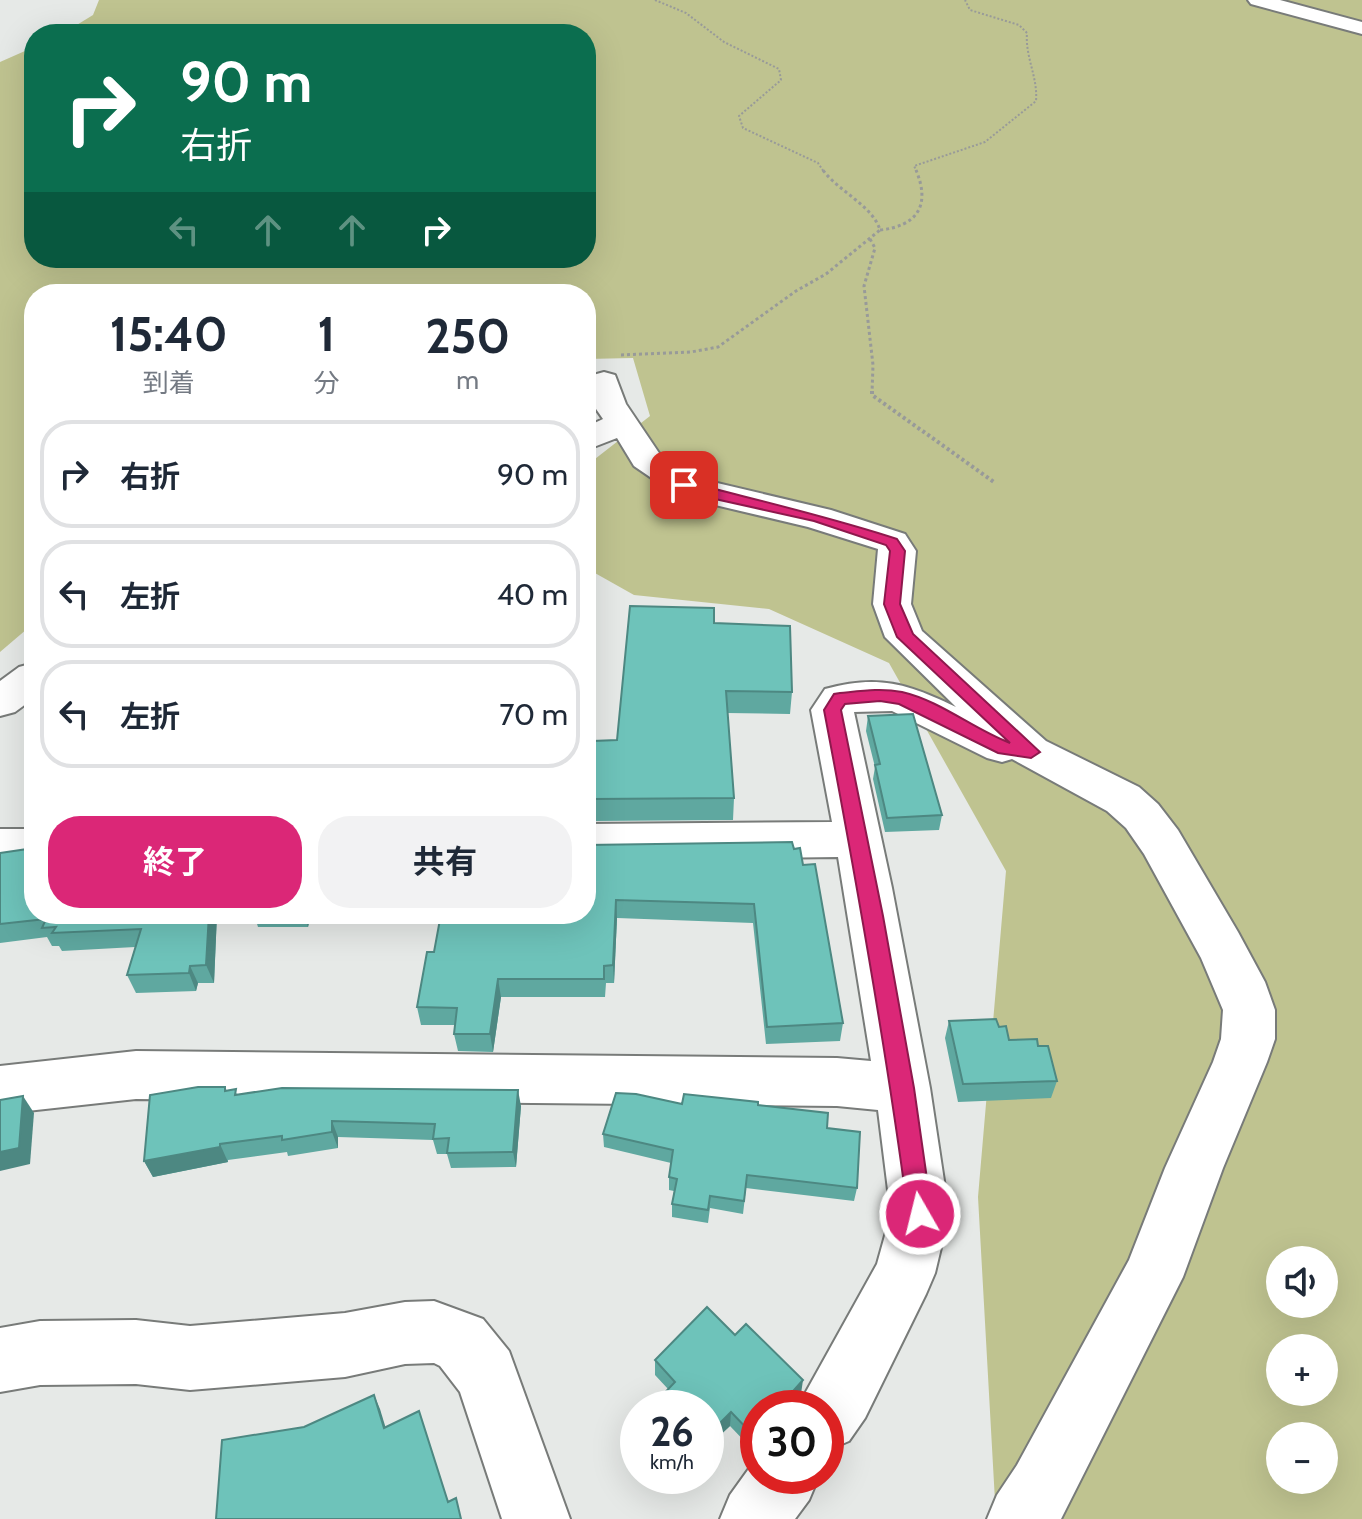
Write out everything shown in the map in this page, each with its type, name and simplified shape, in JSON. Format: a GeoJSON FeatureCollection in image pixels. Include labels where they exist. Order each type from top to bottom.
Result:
{"type":"FeatureCollection","features":[{"type":"Feature","properties":{"kind":"street"},"geometry":{"type":"LineString","coordinates":[[1258,0],[1362,28]]}},
{"type":"Feature","properties":{"kind":"street"},"geometry":{"type":"LineString","coordinates":[[604,415],[646,459],[684,485],[706,493],[818,518],[892,542],[897,551],[892,604],[905,637],[1031,752]]}},
{"type":"Feature","properties":{"kind":"street"},"geometry":{"type":"LineString","coordinates":[[0,702],[24,684]]}},
{"type":"Feature","properties":{"kind":"street"},"geometry":{"type":"LineString","coordinates":[[844,1391],[905,1273],[920,1214],[903,1088],[832,710],[840,699],[880,695],[921,705],[1004,748],[1031,752],[1123,799],[1142,816],[1161,842],[1239,982],[1249,1010],[1248,1039],[1240,1062],[1194,1168],[1153,1277],[1041,1489],[1021,1519]]}},
{"type":"Feature","properties":{"kind":"street"},"geometry":{"type":"LineString","coordinates":[[596,842],[858,839]]}},
{"type":"Feature","properties":{"kind":"street"},"geometry":{"type":"LineString","coordinates":[[0,847],[24,847]]}},
{"type":"Feature","properties":{"kind":"street"},"geometry":{"type":"LineString","coordinates":[[0,1090],[136,1075],[837,1082],[903,1088]]}},
{"type":"Feature","properties":{"kind":"street"},"geometry":{"type":"LineString","coordinates":[[0,1360],[40,1353],[136,1352],[190,1358],[345,1345],[405,1333],[434,1332],[461,1341],[486,1374],[536,1519]]}},
{"type":"Feature","properties":{"kind":"street"},"geometry":{"type":"LineString","coordinates":[[754,1519],[772,1494]]}},
{"type":"Feature","properties":{"kind":"path"},"geometry":{"type":"LineString","coordinates":[[655,0],[686,13],[724,42],[779,69],[781,80],[739,116],[743,128],[818,163],[832,183],[877,220],[880,230]]}},
{"type":"Feature","properties":{"kind":"path"},"geometry":{"type":"LineString","coordinates":[[604,415],[599,366],[613,356],[691,352],[718,347],[796,291],[826,274],[880,230],[908,225],[918,214],[923,184],[914,166],[985,142],[1036,101],[1039,85],[1025,46],[1027,33],[1019,25],[970,10],[965,0]]}},
{"type":"Feature","properties":{"kind":"path"},"geometry":{"type":"LineString","coordinates":[[870,239],[875,248],[864,286],[873,365],[872,395],[994,482]]}},
{"type":"Feature","properties":{"kind":"green space"},"geometry":{"type":"Polygon","coordinates":[[[99,0],[1362,0],[1362,1519],[996,1519],[978,1197],[1006,871],[889,663],[769,609],[634,595],[596,574],[596,458],[650,416],[633,358],[596,359],[596,284],[24,284],[24,632],[0,652],[0,62],[24,51],[24,268],[596,268],[596,24],[78,24],[93,15],[99,0]]]}},
{"type":"Feature","properties":{"kind":"building"},"geometry":{"type":"Polygon","coordinates":[[[630,606],[714,608],[714,623],[790,626],[792,692],[726,691],[734,798],[596,799],[596,741],[617,740],[630,606]]]}},
{"type":"Feature","properties":{"kind":"building"},"geometry":{"type":"Polygon","coordinates":[[[913,714],[942,815],[887,818],[875,765],[880,764],[868,716],[913,714]]]}},
{"type":"Feature","properties":{"kind":"building"},"geometry":{"type":"Polygon","coordinates":[[[792,842],[794,849],[800,848],[803,865],[815,864],[843,1023],[767,1027],[754,904],[616,900],[613,965],[604,966],[604,979],[498,979],[490,1034],[454,1034],[457,1008],[417,1007],[427,952],[434,952],[439,924],[596,924],[596,845],[792,842]]]}},
{"type":"Feature","properties":{"kind":"building"},"geometry":{"type":"Polygon","coordinates":[[[24,849],[24,921],[0,924],[0,853],[24,849]]]}},
{"type":"Feature","properties":{"kind":"building"},"geometry":{"type":"Polygon","coordinates":[[[44,924],[208,924],[206,965],[190,966],[189,973],[127,975],[141,929],[52,933],[56,927],[42,928],[44,924]]]}},
{"type":"Feature","properties":{"kind":"building"},"geometry":{"type":"Polygon","coordinates":[[[996,1019],[999,1027],[1006,1026],[1009,1040],[1037,1039],[1038,1046],[1048,1046],[1057,1081],[963,1084],[949,1021],[996,1019]]]}},
{"type":"Feature","properties":{"kind":"building"},"geometry":{"type":"Polygon","coordinates":[[[198,1087],[225,1087],[225,1091],[236,1089],[235,1095],[282,1088],[518,1090],[513,1152],[447,1153],[449,1138],[433,1139],[435,1124],[332,1121],[332,1132],[282,1140],[282,1136],[220,1144],[220,1147],[144,1161],[150,1095],[198,1087]]]}},
{"type":"Feature","properties":{"kind":"building"},"geometry":{"type":"Polygon","coordinates":[[[616,1093],[682,1104],[684,1094],[828,1113],[827,1128],[860,1132],[857,1188],[747,1175],[744,1201],[710,1196],[708,1210],[672,1204],[677,1179],[669,1177],[673,1150],[603,1134],[616,1093]]]}},
{"type":"Feature","properties":{"kind":"building"},"geometry":{"type":"Polygon","coordinates":[[[23,1096],[19,1148],[0,1152],[0,1100],[23,1096]]]}},
{"type":"Feature","properties":{"kind":"building"},"geometry":{"type":"Polygon","coordinates":[[[707,1307],[735,1335],[746,1324],[803,1380],[794,1390],[740,1390],[740,1421],[731,1412],[724,1419],[724,1390],[667,1390],[675,1382],[655,1360],[707,1307]]]}},
{"type":"Feature","properties":{"kind":"building"},"geometry":{"type":"Polygon","coordinates":[[[374,1395],[384,1428],[419,1411],[448,1502],[456,1498],[461,1519],[216,1519],[222,1440],[304,1427],[374,1395]]]}},
{"type":"Feature","properties":{"kind":"route"},"geometry":{"type":"LineString","coordinates":[[684,485],[706,493],[818,518],[892,542],[897,551],[892,604],[905,637],[1031,752],[1004,748],[921,705],[901,698],[880,695],[840,699],[832,710],[873,916],[903,1088],[920,1214]]}}]}
